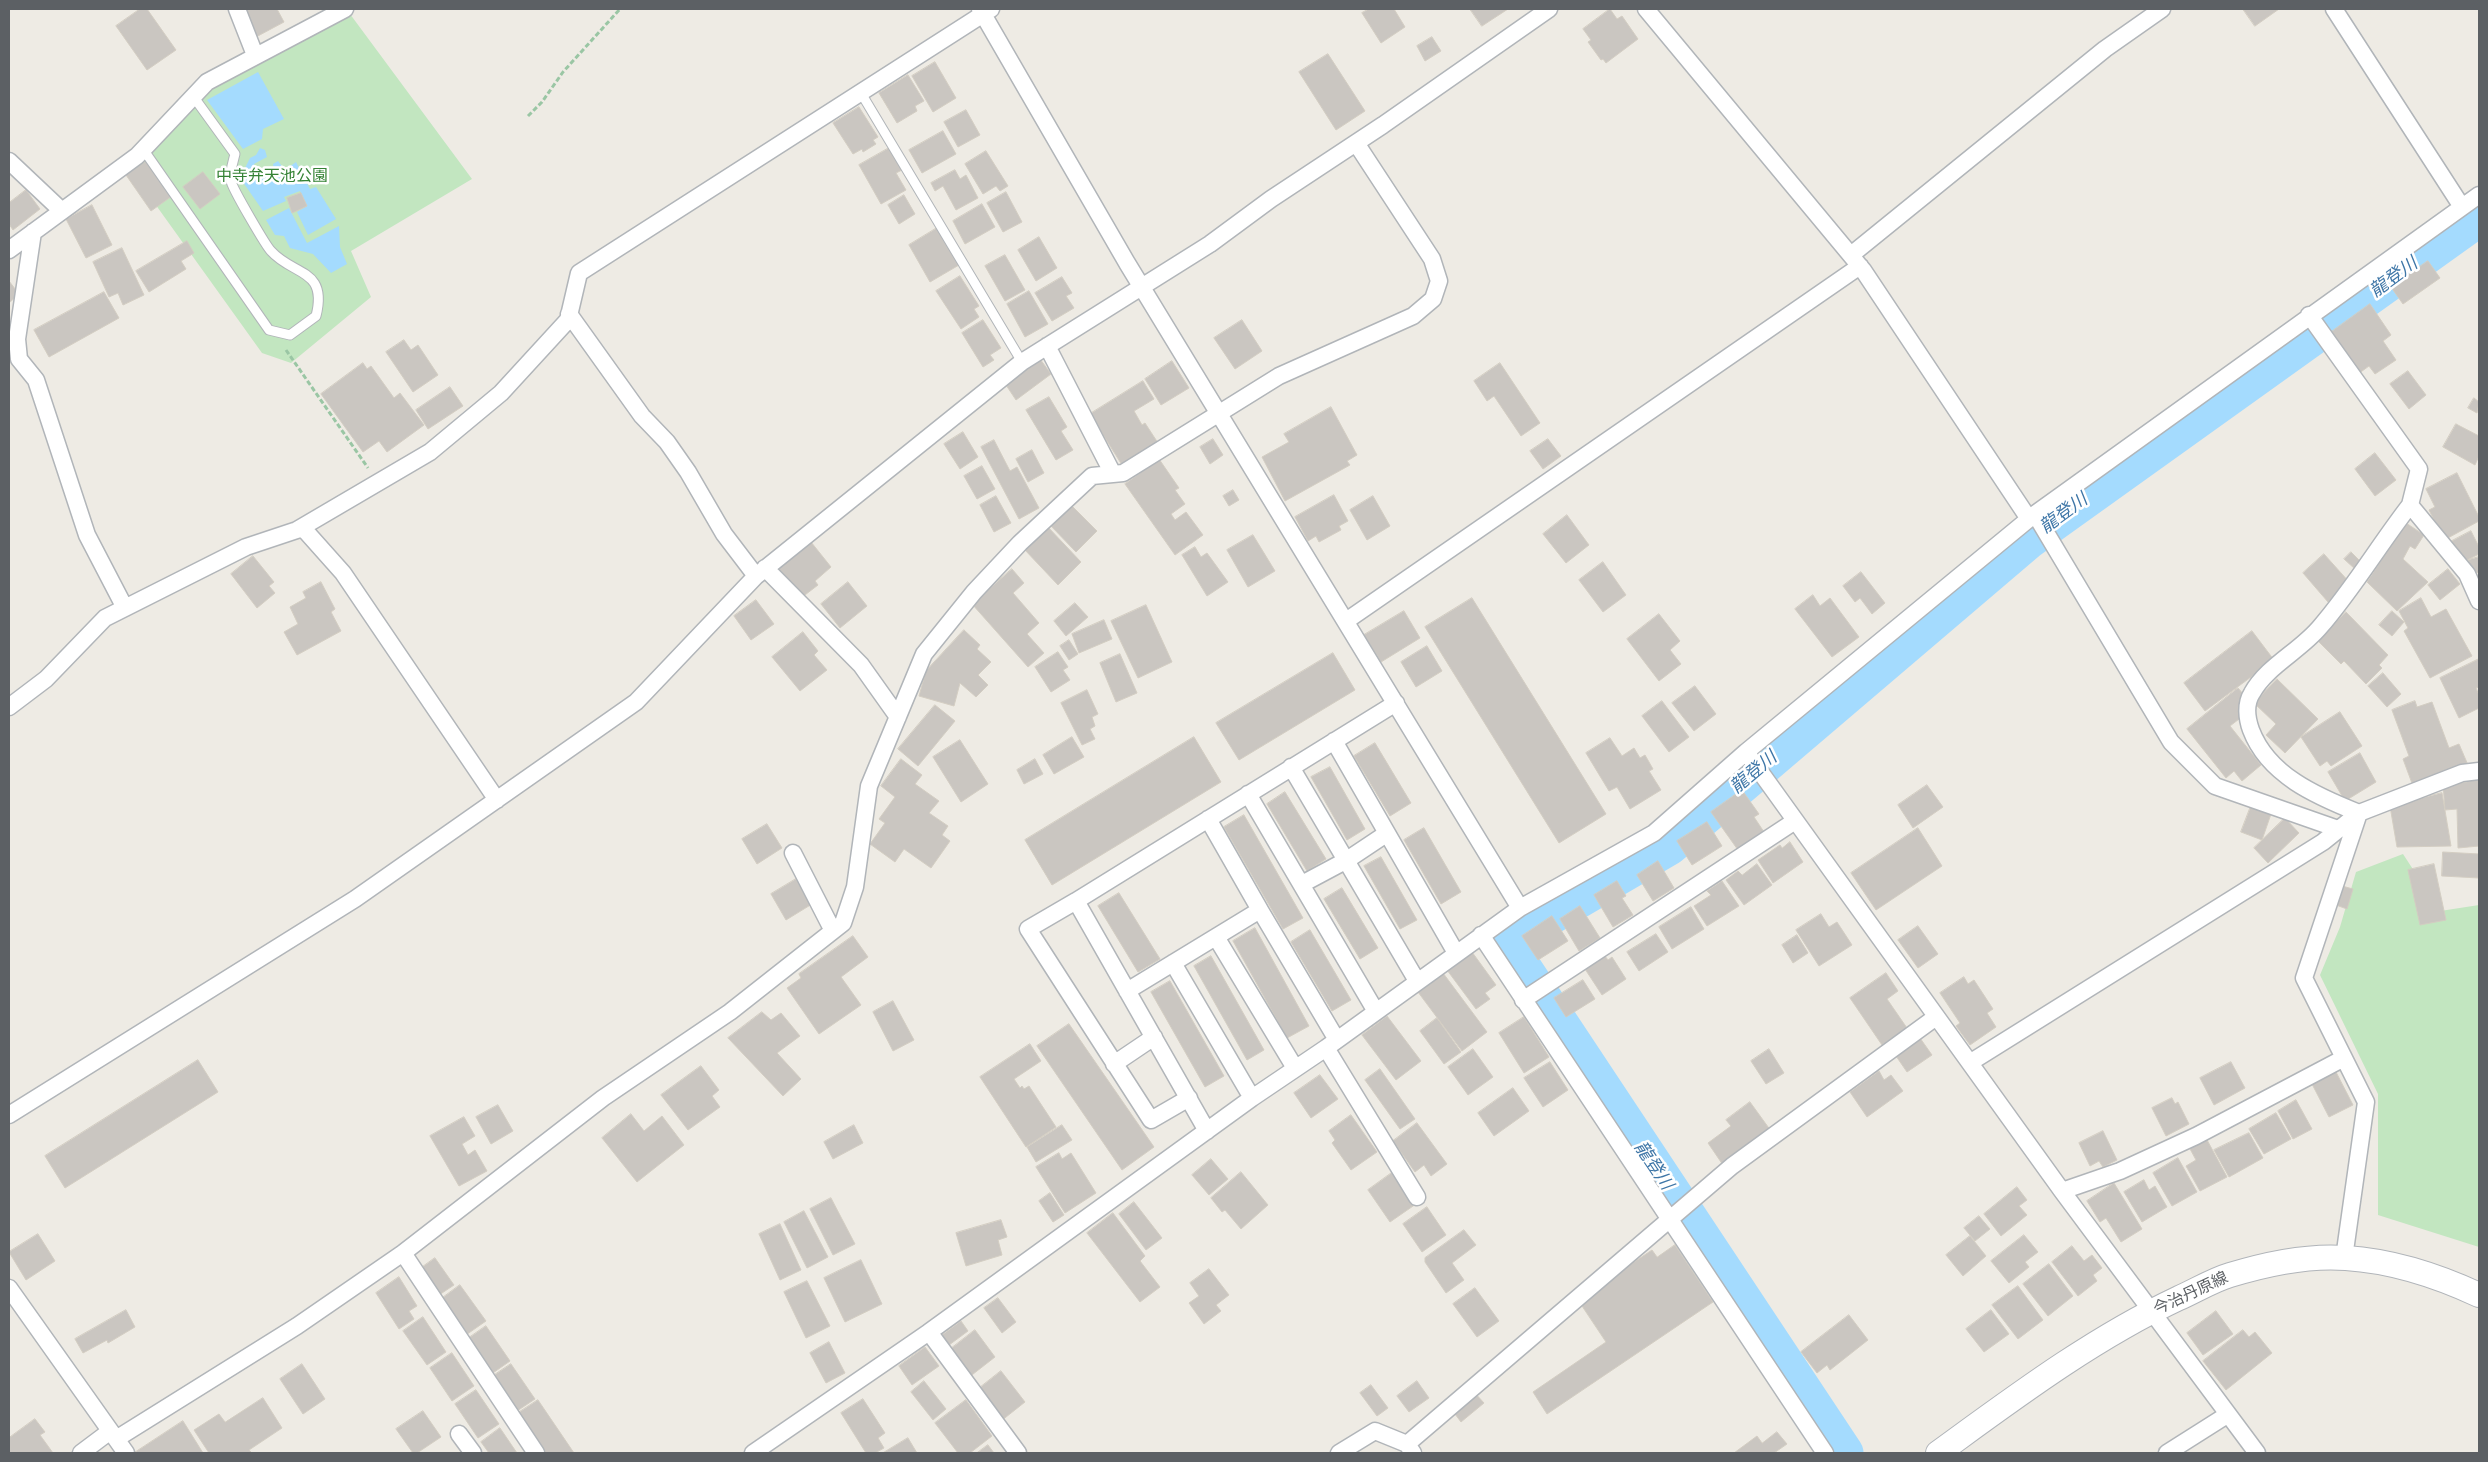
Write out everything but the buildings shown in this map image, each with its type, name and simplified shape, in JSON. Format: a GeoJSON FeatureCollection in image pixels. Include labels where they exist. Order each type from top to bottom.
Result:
{"type":"FeatureCollection","features":[{"type":"Feature","properties":{"kind":"main road","name":"今治丹原線"},"geometry":{"type":"LineString","coordinates":[[1938,1453],[2040,1379],[2151,1312],[2228,1275],[2293,1261],[2344,1258],[2389,1263],[2444,1279],[2479,1295]]}},
{"type":"Feature","properties":{"kind":"street"},"geometry":{"type":"LineString","coordinates":[[237,9],[255,55]]}},
{"type":"Feature","properties":{"kind":"street"},"geometry":{"type":"LineString","coordinates":[[9,250],[143,149],[207,82],[345,9]]}},
{"type":"Feature","properties":{"kind":"street"},"geometry":{"type":"LineString","coordinates":[[9,1115],[355,900],[636,702],[761,572],[1022,362],[1143,287],[1356,143],[1549,9]]}},
{"type":"Feature","properties":{"kind":"street"},"geometry":{"type":"LineString","coordinates":[[1646,9],[1855,261],[2032,517],[2172,742],[2215,786],[2338,829]]}},
{"type":"Feature","properties":{"kind":"street"},"geometry":{"type":"LineString","coordinates":[[1346,621],[1855,261],[2105,49],[2162,9]]}},
{"type":"Feature","properties":{"kind":"street"},"geometry":{"type":"LineString","coordinates":[[2334,9],[2462,207]]}},
{"type":"Feature","properties":{"kind":"street"},"geometry":{"type":"LineString","coordinates":[[9,707],[46,679],[105,618],[246,547],[302,527],[430,452],[501,392],[568,320],[579,273],[861,93],[985,11],[1143,287],[1520,908]]}},
{"type":"Feature","properties":{"kind":"street"},"geometry":{"type":"LineString","coordinates":[[81,1453],[297,1326],[403,1253],[602,1098],[730,1012],[844,923],[855,887],[869,786],[924,654],[974,592],[1020,544],[1092,476],[1123,473],[1279,376],[1413,316],[1433,299],[1439,281],[1432,259],[1356,143]]}},
{"type":"Feature","properties":{"kind":"street"},"geometry":{"type":"LineString","coordinates":[[9,161],[62,211]]}},
{"type":"Feature","properties":{"kind":"street"},"geometry":{"type":"LineString","coordinates":[[753,1453],[929,1332],[1252,1098],[1331,1044],[1375,1010],[1520,908],[1654,833],[1746,752],[2032,517],[2309,315],[2479,195]]}},
{"type":"Feature","properties":{"kind":"street"},"geometry":{"type":"LineString","coordinates":[[33,232],[17,339],[20,359],[36,380],[87,534],[126,608]]}},
{"type":"Feature","properties":{"kind":"street"},"geometry":{"type":"LineString","coordinates":[[570,314],[642,416],[667,442],[688,472],[724,534],[761,572],[861,664],[898,717]]}},
{"type":"Feature","properties":{"kind":"street"},"geometry":{"type":"LineString","coordinates":[[2309,315],[2419,469],[2410,505],[2319,629],[2272,669],[2251,694],[2247,718],[2257,746],[2279,771],[2308,790],[2359,813]]}},
{"type":"Feature","properties":{"kind":"street"},"geometry":{"type":"LineString","coordinates":[[1047,346],[1113,474]]}},
{"type":"Feature","properties":{"kind":"street"},"geometry":{"type":"LineString","coordinates":[[2410,505],[2467,574],[2479,601]]}},
{"type":"Feature","properties":{"kind":"street"},"geometry":{"type":"LineString","coordinates":[[302,527],[343,573],[497,800]]}},
{"type":"Feature","properties":{"kind":"street"},"geometry":{"type":"LineString","coordinates":[[1189,1098],[1150,1120],[1028,929],[1396,703]]}},
{"type":"Feature","properties":{"kind":"street"},"geometry":{"type":"LineString","coordinates":[[1334,741],[1456,953]]}},
{"type":"Feature","properties":{"kind":"street"},"geometry":{"type":"LineString","coordinates":[[1746,752],[1936,1017],[1971,1062],[2062,1191],[2257,1453]]}},
{"type":"Feature","properties":{"kind":"street"},"geometry":{"type":"LineString","coordinates":[[1291,768],[1418,981]]}},
{"type":"Feature","properties":{"kind":"street"},"geometry":{"type":"LineString","coordinates":[[1971,1062],[2323,842],[2359,813],[2462,773],[2479,771]]}},
{"type":"Feature","properties":{"kind":"street"},"geometry":{"type":"LineString","coordinates":[[1248,794],[1375,1010]]}},
{"type":"Feature","properties":{"kind":"street"},"geometry":{"type":"LineString","coordinates":[[2344,1258],[2366,1102],[2304,978],[2359,813]]}},
{"type":"Feature","properties":{"kind":"street"},"geometry":{"type":"LineString","coordinates":[[1208,819],[1260,910],[1331,1044],[1418,1197]]}},
{"type":"Feature","properties":{"kind":"street"},"geometry":{"type":"LineString","coordinates":[[1523,1000],[1796,821]]}},
{"type":"Feature","properties":{"kind":"street"},"geometry":{"type":"LineString","coordinates":[[1302,884],[1347,860],[1386,834]]}},
{"type":"Feature","properties":{"kind":"street"},"geometry":{"type":"LineString","coordinates":[[793,853],[833,931]]}},
{"type":"Feature","properties":{"kind":"street"},"geometry":{"type":"LineString","coordinates":[[1076,901],[1207,1131]]}},
{"type":"Feature","properties":{"kind":"street"},"geometry":{"type":"LineString","coordinates":[[1128,990],[1260,910]]}},
{"type":"Feature","properties":{"kind":"street"},"geometry":{"type":"LineString","coordinates":[[1481,935],[1826,1453]]}},
{"type":"Feature","properties":{"kind":"street"},"geometry":{"type":"LineString","coordinates":[[1216,937],[1295,1068]]}},
{"type":"Feature","properties":{"kind":"street"},"geometry":{"type":"LineString","coordinates":[[1173,963],[1252,1098]]}},
{"type":"Feature","properties":{"kind":"street"},"geometry":{"type":"LineString","coordinates":[[1339,1453],[1375,1431],[1410,1449],[1732,1166],[1936,1017]]}},
{"type":"Feature","properties":{"kind":"street"},"geometry":{"type":"LineString","coordinates":[[1114,1064],[1154,1037]]}},
{"type":"Feature","properties":{"kind":"street"},"geometry":{"type":"LineString","coordinates":[[2062,1191],[2120,1171],[2196,1136],[2344,1058]]}},
{"type":"Feature","properties":{"kind":"street"},"geometry":{"type":"LineString","coordinates":[[403,1253],[536,1453]]}},
{"type":"Feature","properties":{"kind":"street"},"geometry":{"type":"LineString","coordinates":[[9,1288],[126,1453]]}},
{"type":"Feature","properties":{"kind":"street"},"geometry":{"type":"LineString","coordinates":[[929,1332],[1018,1453]]}},
{"type":"Feature","properties":{"kind":"street"},"geometry":{"type":"LineString","coordinates":[[2167,1453],[2227,1414]]}},
{"type":"Feature","properties":{"kind":"street"},"geometry":{"type":"LineString","coordinates":[[459,1434],[473,1453]]}},
{"type":"Feature","properties":{"kind":"lane"},"geometry":{"type":"LineString","coordinates":[[861,93],[1022,362]]}},
{"type":"Feature","properties":{"kind":"lane"},"geometry":{"type":"LineString","coordinates":[[143,149],[269,330],[290,335],[316,316],[320,299],[315,286],[302,270],[270,251],[230,180],[235,154],[193,96]]}},
{"type":"Feature","properties":{"kind":"path"},"geometry":{"type":"LineString","coordinates":[[528,116],[542,102],[563,72],[620,9]]}},
{"type":"Feature","properties":{"kind":"path"},"geometry":{"type":"LineString","coordinates":[[269,330],[283,345],[378,483]]}},
{"type":"Feature","properties":{"kind":"green space","name":"中寺弁天池公園"},"geometry":{"type":"Polygon","coordinates":[[[350,14],[472,179],[351,251],[371,297],[291,363],[262,353],[130,169],[208,86],[296,44],[350,14]]]}},
{"type":"Feature","properties":{"kind":"green space"},"geometry":{"type":"Polygon","coordinates":[[[2403,854],[2418,877],[2421,914],[2479,905],[2479,1247],[2378,1215],[2378,1094],[2320,975],[2340,927],[2356,872],[2403,854]]]}},
{"type":"Feature","properties":{"kind":"water"},"geometry":{"type":"Polygon","coordinates":[[[258,72],[284,119],[263,129],[262,139],[243,149],[207,100],[258,72]]]}},
{"type":"Feature","properties":{"kind":"water"},"geometry":{"type":"Polygon","coordinates":[[[260,148],[265,150],[267,157],[254,164],[260,178],[274,172],[273,164],[278,161],[285,170],[296,162],[310,189],[316,187],[336,219],[308,235],[297,212],[307,206],[300,191],[284,197],[286,201],[263,211],[240,178],[250,158],[256,155],[260,148]]]}},
{"type":"Feature","properties":{"kind":"water"},"geometry":{"type":"Polygon","coordinates":[[[289,208],[307,243],[339,226],[340,247],[347,264],[331,273],[313,254],[290,248],[284,236],[275,235],[266,220],[289,208]]]}},
{"type":"Feature","properties":{"kind":"waterway","name":"龍登川"},"geometry":{"type":"LineString","coordinates":[[1844,1453],[1505,942],[1669,846],[2028,540],[2479,217]]}}]}
